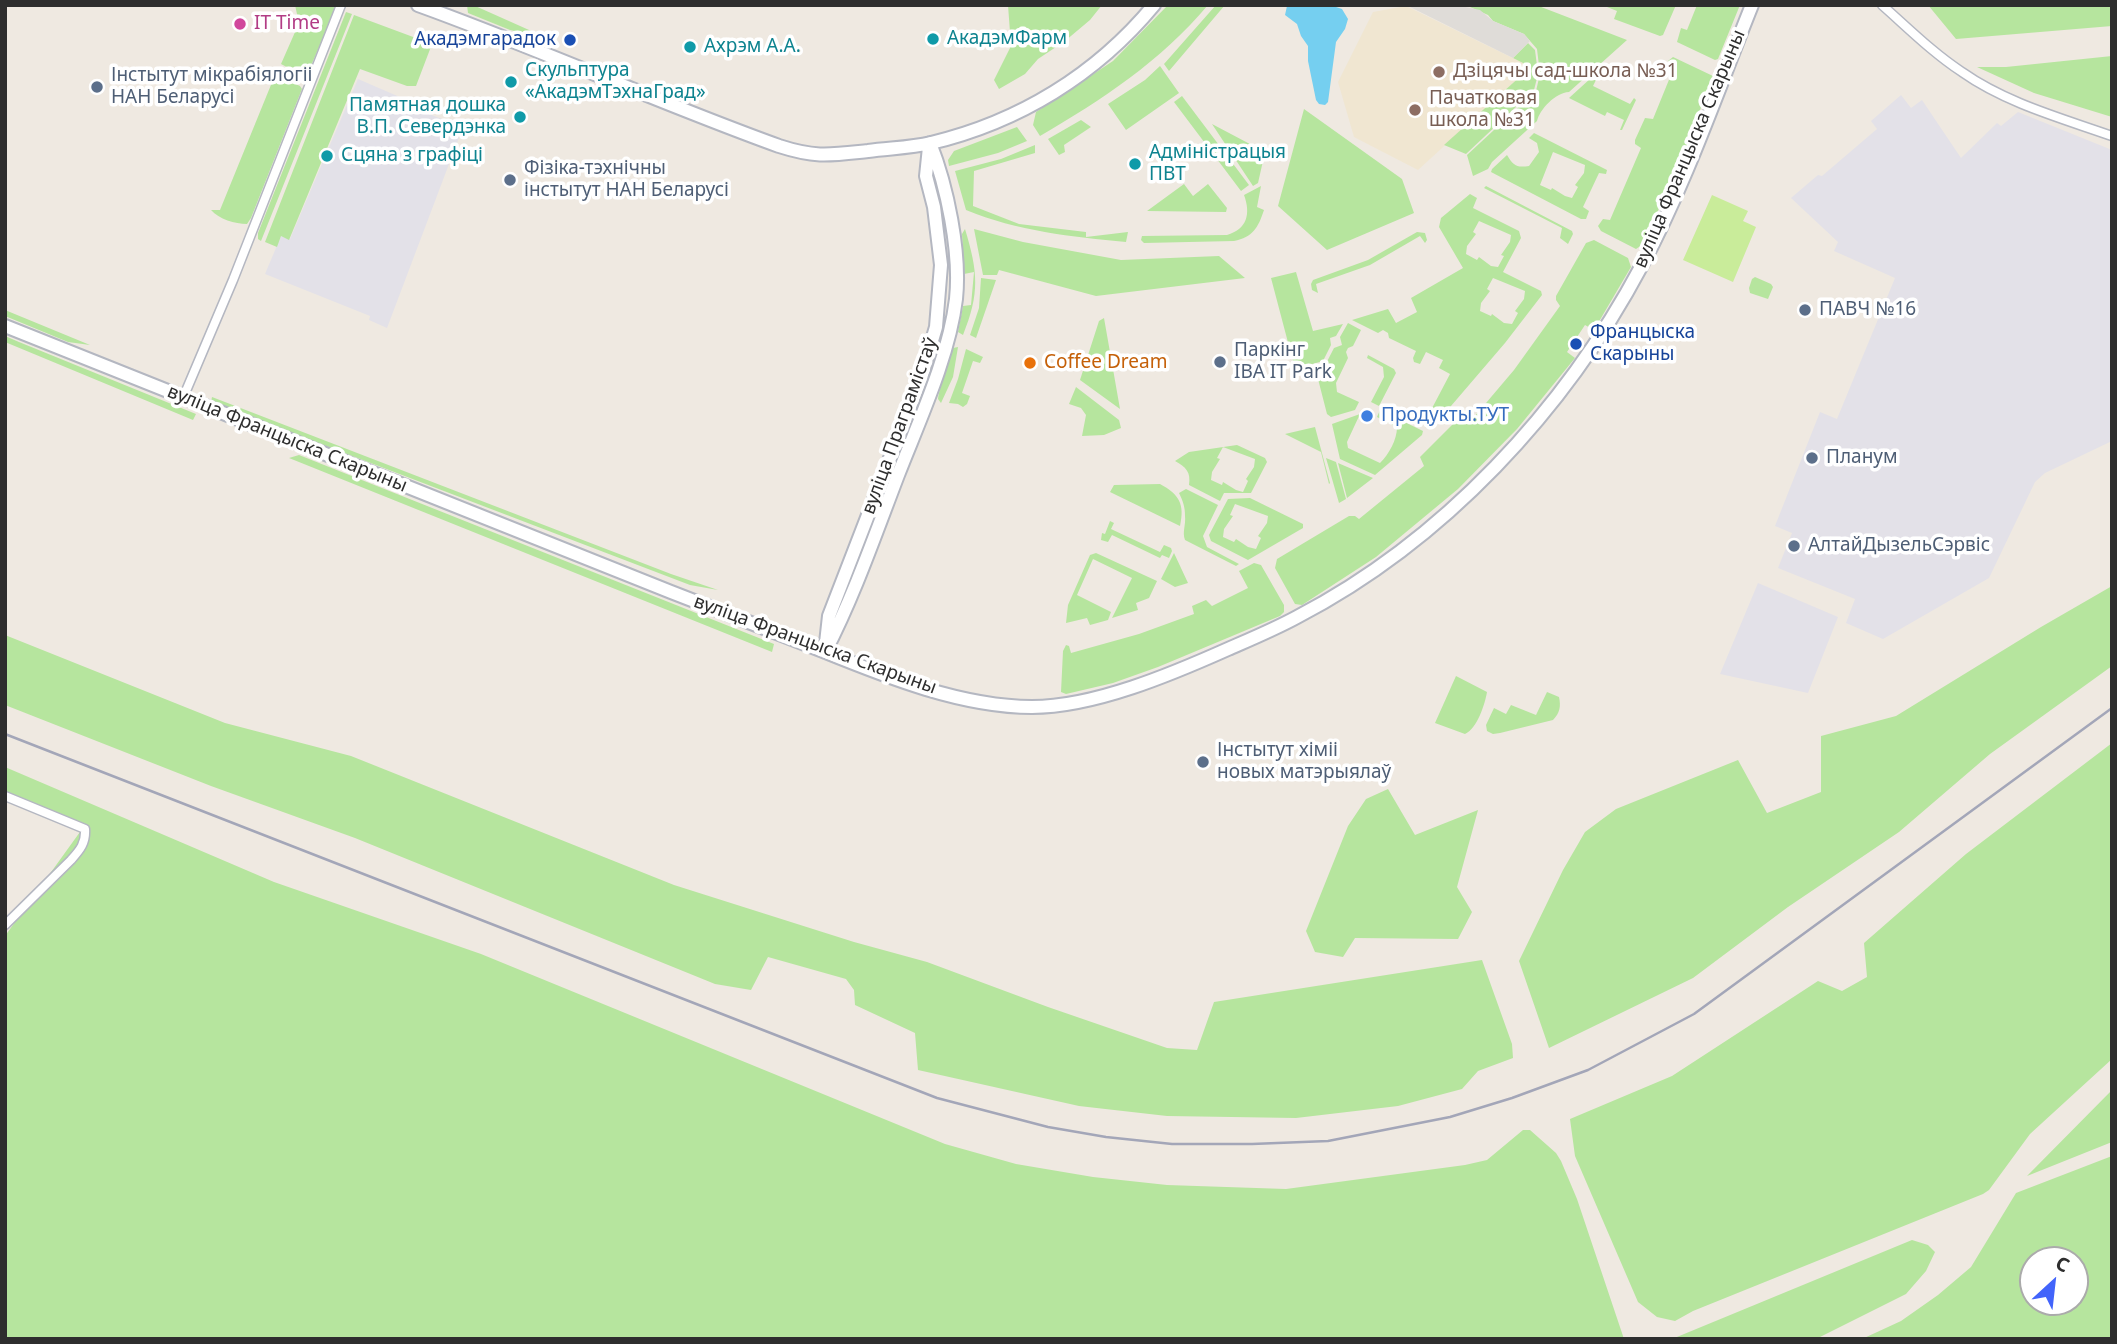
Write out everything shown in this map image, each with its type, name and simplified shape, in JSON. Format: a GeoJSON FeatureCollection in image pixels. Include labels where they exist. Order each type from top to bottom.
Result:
{"type":"FeatureCollection","features":[{"type":"Feature","properties":{"kind":"main road"},"geometry":{"type":"LineString","coordinates":[[418,5],[528,46],[737,131],[799,152],[832,156],[930,143],[1000,122],[1062,88],[1123,39],[1154,5]]}},
{"type":"Feature","properties":{"kind":"main road","name":"вуліца Францыска Скарыны"},"geometry":{"type":"LineString","coordinates":[[5,326],[914,685],[987,703],[1052,706],[1140,685],[1297,618],[1378,568],[1455,504],[1522,439],[1590,353],[1635,278],[1661,226],[1752,5]]}},
{"type":"Feature","properties":{"kind":"main road","name":"вуліца Праграмістаў"},"geometry":{"type":"LineString","coordinates":[[825,652],[829,615],[921,378],[936,327],[941,265],[934,207],[926,176],[930,143]]}},
{"type":"Feature","properties":{"kind":"street"},"geometry":{"type":"LineString","coordinates":[[183,398],[233,280],[341,5]]}},
{"type":"Feature","properties":{"kind":"street"},"geometry":{"type":"LineString","coordinates":[[1882,5],[1947,61],[1982,84],[2007,97],[2112,136]]}},
{"type":"Feature","properties":{"kind":"street"},"geometry":{"type":"LineString","coordinates":[[5,796],[85,829],[86,838],[81,849],[5,925]]}},
{"type":"Feature","properties":{"kind":"shaded area"},"geometry":{"type":"Polygon","coordinates":[[[1406,5],[1456,5],[1480,10],[1493,21],[1524,34],[1530,41],[1513,58],[1406,5]]]}},
{"type":"Feature","properties":{"kind":"shaded area","name":"Пачатковая школа №31"},"geometry":{"type":"Polygon","coordinates":[[[1406,6],[1523,63],[1524,67],[1523,74],[1418,170],[1354,137],[1338,82],[1373,12],[1406,6]]]}},
{"type":"Feature","properties":{"kind":"shaded area"},"geometry":{"type":"Polygon","coordinates":[[[358,79],[402,98],[416,109],[463,127],[387,328],[369,320],[370,316],[265,274],[281,236],[290,239],[358,79]]]}},
{"type":"Feature","properties":{"kind":"shaded area"},"geometry":{"type":"Polygon","coordinates":[[[1901,95],[1911,108],[1922,100],[1961,158],[1997,123],[2001,126],[2018,112],[2112,150],[2112,441],[2045,473],[2035,482],[1989,578],[1883,639],[1846,623],[1855,599],[1778,568],[1792,533],[1775,526],[1820,412],[1837,419],[1895,278],[1834,251],[1838,242],[1791,198],[1818,175],[1822,176],[1877,129],[1871,121],[1901,95]]]}},
{"type":"Feature","properties":{"kind":"shaded area"},"geometry":{"type":"Polygon","coordinates":[[[1758,583],[1838,617],[1808,693],[1720,674],[1758,583]]]}},
{"type":"Feature","properties":{"kind":"green space"},"geometry":{"type":"Polygon","coordinates":[[[295,5],[329,5],[336,8],[307,75],[304,76],[281,64],[299,23],[295,5]]]}},
{"type":"Feature","properties":{"kind":"green space"},"geometry":{"type":"Polygon","coordinates":[[[467,5],[473,5],[547,38],[510,30],[468,13],[467,5]]]}},
{"type":"Feature","properties":{"kind":"green space"},"geometry":{"type":"Polygon","coordinates":[[[1008,5],[1102,5],[1090,20],[1038,59],[1025,74],[999,89],[994,80],[1011,46],[1008,5]]]}},
{"type":"Feature","properties":{"kind":"green space"},"geometry":{"type":"Polygon","coordinates":[[[1168,5],[1208,5],[1151,62],[1086,108],[1040,136],[1033,125],[1036,112],[1113,61],[1168,5]]]}},
{"type":"Feature","properties":{"kind":"green space"},"geometry":{"type":"Polygon","coordinates":[[[1216,5],[1225,5],[1169,71],[1164,64],[1216,5]]]}},
{"type":"Feature","properties":{"kind":"green space"},"geometry":{"type":"Polygon","coordinates":[[[1456,5],[1536,5],[1627,40],[1569,92],[1549,102],[1537,121],[1492,162],[1488,169],[1473,176],[1467,155],[1536,91],[1540,74],[1537,49],[1524,34],[1493,21],[1488,15],[1470,7],[1456,5]]]}},
{"type":"Feature","properties":{"kind":"green space"},"geometry":{"type":"Polygon","coordinates":[[[1602,5],[1676,5],[1663,35],[1660,36],[1614,19],[1617,11],[1602,5]]]}},
{"type":"Feature","properties":{"kind":"green space"},"geometry":{"type":"Polygon","coordinates":[[[1697,5],[1740,5],[1718,59],[1677,42],[1681,28],[1687,30],[1697,5]]]}},
{"type":"Feature","properties":{"kind":"green space"},"geometry":{"type":"Polygon","coordinates":[[[1928,5],[2112,5],[2112,26],[1956,39],[1928,5]]]}},
{"type":"Feature","properties":{"kind":"green space"},"geometry":{"type":"Polygon","coordinates":[[[346,12],[352,14],[261,241],[258,239],[258,233],[346,12]]]}},
{"type":"Feature","properties":{"kind":"green space"},"geometry":{"type":"Polygon","coordinates":[[[354,15],[432,44],[416,86],[407,86],[360,69],[289,240],[281,236],[277,247],[265,242],[354,15]]]}},
{"type":"Feature","properties":{"kind":"green space"},"geometry":{"type":"Polygon","coordinates":[[[1528,43],[1535,50],[1538,74],[1534,90],[1466,154],[1444,145],[1523,74],[1523,63],[1513,58],[1528,43]]]}},
{"type":"Feature","properties":{"kind":"green space"},"geometry":{"type":"Polygon","coordinates":[[[2112,56],[2112,117],[2034,93],[1977,67],[2006,67],[2112,56]]]}},
{"type":"Feature","properties":{"kind":"green space"},"geometry":{"type":"Polygon","coordinates":[[[1673,57],[1713,76],[1678,168],[1642,245],[1636,249],[1601,231],[1598,226],[1603,219],[1610,220],[1641,148],[1635,144],[1635,140],[1645,118],[1653,119],[1675,65],[1668,61],[1673,57]]]}},
{"type":"Feature","properties":{"kind":"green space"},"geometry":{"type":"Polygon","coordinates":[[[1160,66],[1179,93],[1126,130],[1108,104],[1145,80],[1160,66]]]}},
{"type":"Feature","properties":{"kind":"green space"},"geometry":{"type":"Polygon","coordinates":[[[1602,68],[1593,86],[1630,104],[1634,98],[1636,100],[1622,130],[1624,120],[1607,112],[1605,116],[1569,98],[1602,68]]]}},
{"type":"Feature","properties":{"kind":"green space"},"geometry":{"type":"Polygon","coordinates":[[[275,75],[302,89],[251,218],[247,224],[232,222],[211,210],[220,210],[275,75]]]}},
{"type":"Feature","properties":{"kind":"green space"},"geometry":{"type":"Polygon","coordinates":[[[1182,96],[1249,185],[1241,191],[1174,102],[1182,96]]]}},
{"type":"Feature","properties":{"kind":"green space"},"geometry":{"type":"Polygon","coordinates":[[[1304,109],[1402,179],[1414,213],[1327,250],[1278,206],[1304,109]]]}},
{"type":"Feature","properties":{"kind":"green space"},"geometry":{"type":"Polygon","coordinates":[[[1081,120],[1091,127],[1064,145],[1065,152],[1059,155],[1048,139],[1081,120]]]}},
{"type":"Feature","properties":{"kind":"green space"},"geometry":{"type":"Polygon","coordinates":[[[1212,124],[1265,152],[1258,183],[1253,186],[1212,124]]]}},
{"type":"Feature","properties":{"kind":"green space"},"geometry":{"type":"Polygon","coordinates":[[[1017,127],[1027,141],[998,153],[949,166],[948,160],[954,151],[1017,127]]]}},
{"type":"Feature","properties":{"kind":"green space"},"geometry":{"type":"Polygon","coordinates":[[[1534,133],[1607,170],[1606,174],[1599,173],[1583,207],[1589,211],[1586,219],[1581,219],[1491,172],[1507,155],[1515,165],[1529,166],[1539,152],[1537,143],[1529,138],[1534,133]],[[1553,152],[1540,185],[1572,198],[1585,165],[1553,152]]]}},
{"type":"Feature","properties":{"kind":"green space"},"geometry":{"type":"Polygon","coordinates":[[[1035,145],[1035,153],[974,171],[973,206],[1019,224],[1086,232],[1086,237],[1128,232],[1126,242],[1065,235],[1025,228],[966,210],[955,171],[1001,159],[1035,145]]]}},
{"type":"Feature","properties":{"kind":"green space"},"geometry":{"type":"Polygon","coordinates":[[[932,179],[935,179],[946,254],[941,339],[872,535],[837,616],[938,338],[932,179]]]}},
{"type":"Feature","properties":{"kind":"green space"},"geometry":{"type":"Polygon","coordinates":[[[1184,184],[1193,196],[1208,184],[1227,208],[1226,212],[1147,211],[1184,184]]]}},
{"type":"Feature","properties":{"kind":"green space"},"geometry":{"type":"Polygon","coordinates":[[[1261,186],[1257,207],[1264,210],[1257,227],[1246,237],[1234,241],[1144,243],[1141,240],[1142,236],[1227,235],[1234,232],[1246,220],[1244,195],[1261,186]]]}},
{"type":"Feature","properties":{"kind":"green space"},"geometry":{"type":"Polygon","coordinates":[[[1486,186],[1572,231],[1568,244],[1560,238],[1562,228],[1484,188],[1486,186]]]}},
{"type":"Feature","properties":{"kind":"green space"},"geometry":{"type":"Polygon","coordinates":[[[1470,194],[1477,198],[1473,208],[1519,231],[1521,238],[1503,272],[1541,291],[1542,295],[1439,420],[1434,421],[1417,412],[1420,407],[1430,412],[1450,374],[1439,368],[1443,360],[1426,352],[1420,364],[1414,362],[1416,351],[1389,338],[1388,333],[1383,330],[1378,333],[1352,320],[1388,309],[1396,323],[1417,312],[1411,298],[1463,268],[1439,227],[1441,218],[1470,194]],[[1479,221],[1466,254],[1477,260],[1479,257],[1491,266],[1498,267],[1511,235],[1479,221]],[[1493,278],[1480,311],[1512,324],[1525,291],[1493,278]]]}},
{"type":"Feature","properties":{"kind":"green space"},"geometry":{"type":"Polygon","coordinates":[[[1712,195],[1748,211],[1743,221],[1756,227],[1733,282],[1683,260],[1712,195]]]}},
{"type":"Feature","properties":{"kind":"green space"},"geometry":{"type":"Polygon","coordinates":[[[965,229],[975,270],[975,294],[963,335],[958,332],[963,306],[971,305],[974,272],[964,274],[962,234],[965,229]]]}},
{"type":"Feature","properties":{"kind":"green space"},"geometry":{"type":"Polygon","coordinates":[[[974,229],[1023,242],[1121,260],[1219,256],[1245,278],[1096,296],[999,270],[997,275],[983,275],[974,229]]]}},
{"type":"Feature","properties":{"kind":"green space"},"geometry":{"type":"Polygon","coordinates":[[[1417,232],[1425,233],[1425,243],[1420,236],[1370,265],[1316,284],[1318,293],[1312,290],[1313,280],[1368,260],[1417,232]]]}},
{"type":"Feature","properties":{"kind":"green space"},"geometry":{"type":"Polygon","coordinates":[[[1594,240],[1628,258],[1631,267],[1594,330],[1585,325],[1567,352],[1575,358],[1517,429],[1458,489],[1376,557],[1302,605],[1295,604],[1275,568],[1277,559],[1349,516],[1359,519],[1424,466],[1420,457],[1464,413],[1469,412],[1475,416],[1514,370],[1560,306],[1556,296],[1586,243],[1594,240]]]}},
{"type":"Feature","properties":{"kind":"green space"},"geometry":{"type":"Polygon","coordinates":[[[1296,272],[1313,331],[1343,324],[1336,336],[1330,338],[1331,345],[1323,361],[1295,369],[1271,278],[1296,272]]]}},
{"type":"Feature","properties":{"kind":"green space"},"geometry":{"type":"Polygon","coordinates":[[[1755,277],[1773,287],[1768,299],[1750,293],[1749,288],[1755,277]]]}},
{"type":"Feature","properties":{"kind":"green space"},"geometry":{"type":"Polygon","coordinates":[[[981,278],[996,280],[976,338],[970,335],[979,308],[981,278]]]}},
{"type":"Feature","properties":{"kind":"green space"},"geometry":{"type":"Polygon","coordinates":[[[5,310],[90,345],[68,342],[5,316],[5,310]]]}},
{"type":"Feature","properties":{"kind":"green space"},"geometry":{"type":"Polygon","coordinates":[[[1104,318],[1120,409],[1080,380],[1099,321],[1104,318]]]}},
{"type":"Feature","properties":{"kind":"green space"},"geometry":{"type":"Polygon","coordinates":[[[1348,323],[1361,330],[1353,346],[1346,352],[1348,358],[1336,383],[1337,392],[1359,402],[1355,410],[1331,417],[1327,414],[1318,379],[1334,348],[1342,345],[1340,337],[1348,323]]]}},
{"type":"Feature","properties":{"kind":"green space"},"geometry":{"type":"Polygon","coordinates":[[[5,336],[196,414],[193,420],[5,342],[5,336]]]}},
{"type":"Feature","properties":{"kind":"green space"},"geometry":{"type":"Polygon","coordinates":[[[958,347],[953,377],[941,403],[938,399],[947,364],[953,348],[958,347]]]}},
{"type":"Feature","properties":{"kind":"green space"},"geometry":{"type":"Polygon","coordinates":[[[966,349],[983,357],[980,363],[973,361],[962,393],[970,396],[963,407],[949,403],[966,349]]]}},
{"type":"Feature","properties":{"kind":"green space"},"geometry":{"type":"Polygon","coordinates":[[[1368,355],[1394,369],[1396,373],[1379,406],[1371,402],[1384,377],[1383,367],[1367,358],[1368,355]]]}},
{"type":"Feature","properties":{"kind":"green space"},"geometry":{"type":"Polygon","coordinates":[[[1076,387],[1119,420],[1121,428],[1104,435],[1082,436],[1086,415],[1081,408],[1069,404],[1076,387]]]}},
{"type":"Feature","properties":{"kind":"green space"},"geometry":{"type":"Polygon","coordinates":[[[212,397],[718,590],[690,585],[211,402],[212,397]]]}},
{"type":"Feature","properties":{"kind":"green space"},"geometry":{"type":"Polygon","coordinates":[[[1380,410],[1423,431],[1422,435],[1375,475],[1340,459],[1332,424],[1360,414],[1347,442],[1348,448],[1380,463],[1392,446],[1397,427],[1377,417],[1380,410]]]}},
{"type":"Feature","properties":{"kind":"green space"},"geometry":{"type":"Polygon","coordinates":[[[1315,427],[1329,484],[1321,452],[1285,434],[1315,427]]]}},
{"type":"Feature","properties":{"kind":"green space"},"geometry":{"type":"Polygon","coordinates":[[[1237,445],[1265,458],[1267,462],[1251,493],[1224,493],[1220,501],[1189,485],[1187,470],[1175,461],[1189,452],[1223,447],[1237,445]],[[1223,447],[1211,480],[1222,485],[1223,482],[1243,492],[1255,459],[1223,447]]]}},
{"type":"Feature","properties":{"kind":"green space"},"geometry":{"type":"Polygon","coordinates":[[[299,455],[774,644],[772,652],[289,458],[299,455]]]}},
{"type":"Feature","properties":{"kind":"green space"},"geometry":{"type":"Polygon","coordinates":[[[1326,458],[1336,462],[1346,499],[1339,503],[1326,458]]]}},
{"type":"Feature","properties":{"kind":"green space"},"geometry":{"type":"Polygon","coordinates":[[[1338,463],[1373,478],[1347,498],[1338,463]]]}},
{"type":"Feature","properties":{"kind":"green space"},"geometry":{"type":"Polygon","coordinates":[[[1160,484],[1179,500],[1182,512],[1180,526],[1110,492],[1114,485],[1160,484]]]}},
{"type":"Feature","properties":{"kind":"green space"},"geometry":{"type":"Polygon","coordinates":[[[1186,489],[1218,505],[1203,536],[1207,547],[1239,564],[1236,566],[1185,540],[1185,510],[1179,493],[1186,489]]]}},
{"type":"Feature","properties":{"kind":"green space"},"geometry":{"type":"Polygon","coordinates":[[[1250,498],[1303,524],[1303,528],[1248,560],[1211,541],[1209,535],[1228,499],[1250,498]],[[1235,504],[1230,515],[1233,516],[1224,529],[1223,537],[1234,542],[1236,539],[1256,549],[1261,538],[1258,536],[1267,523],[1268,516],[1235,504]]]}},
{"type":"Feature","properties":{"kind":"green space"},"geometry":{"type":"Polygon","coordinates":[[[1110,521],[1114,523],[1111,529],[1160,552],[1164,545],[1171,548],[1169,558],[1162,555],[1160,558],[1112,535],[1108,542],[1101,540],[1110,521]]]}},
{"type":"Feature","properties":{"kind":"green space"},"geometry":{"type":"Polygon","coordinates":[[[1096,553],[1157,581],[1149,598],[1136,603],[1138,610],[1112,618],[1132,578],[1093,559],[1077,595],[1111,612],[1108,620],[1090,625],[1087,618],[1066,623],[1068,605],[1090,555],[1096,553]]]}},
{"type":"Feature","properties":{"kind":"green space"},"geometry":{"type":"Polygon","coordinates":[[[1174,553],[1188,583],[1175,587],[1161,579],[1174,553]]]}},
{"type":"Feature","properties":{"kind":"green space"},"geometry":{"type":"Polygon","coordinates":[[[1254,563],[1261,565],[1284,605],[1284,612],[1280,616],[1113,683],[1066,694],[1061,692],[1063,651],[1066,645],[1071,653],[1139,634],[1194,614],[1192,606],[1206,600],[1212,606],[1248,588],[1239,571],[1254,563]]]}},
{"type":"Feature","properties":{"kind":"green space"},"geometry":{"type":"Polygon","coordinates":[[[2112,586],[2112,666],[1990,754],[1899,832],[1788,907],[1693,978],[1549,1048],[1519,961],[1563,870],[1585,832],[1616,809],[1738,760],[1767,813],[1821,792],[1821,736],[1896,716],[2112,586]]]}},
{"type":"Feature","properties":{"kind":"green space"},"geometry":{"type":"Polygon","coordinates":[[[5,635],[225,723],[351,756],[674,885],[854,942],[927,962],[1167,1048],[1197,1050],[1214,1002],[1482,960],[1512,1044],[1513,1058],[1478,1071],[1462,1089],[1398,1106],[1296,1118],[1167,1116],[1079,1106],[918,1070],[915,1033],[855,1005],[854,990],[846,979],[768,957],[751,990],[715,984],[355,838],[211,786],[5,705],[5,635]]]}},
{"type":"Feature","properties":{"kind":"green space"},"geometry":{"type":"Polygon","coordinates":[[[1456,676],[1487,692],[1477,722],[1465,734],[1435,723],[1456,676]]]}},
{"type":"Feature","properties":{"kind":"green space"},"geometry":{"type":"Polygon","coordinates":[[[1547,692],[1559,697],[1559,709],[1553,720],[1500,733],[1487,731],[1486,725],[1494,708],[1506,714],[1511,705],[1536,715],[1547,692]]]}},
{"type":"Feature","properties":{"kind":"green space"},"geometry":{"type":"Polygon","coordinates":[[[2112,743],[2112,1059],[2030,1134],[1989,1190],[1983,1194],[1693,1311],[1675,1321],[1657,1317],[1638,1302],[1575,1156],[1570,1119],[1672,1076],[1818,981],[1842,991],[1867,977],[1864,943],[1966,854],[2112,743]]]}},
{"type":"Feature","properties":{"kind":"green space"},"geometry":{"type":"Polygon","coordinates":[[[5,767],[274,882],[481,954],[945,1144],[1016,1164],[1093,1177],[1167,1185],[1286,1189],[1487,1160],[1523,1130],[1530,1130],[1556,1153],[1561,1161],[1577,1199],[1624,1339],[5,1339],[5,936],[85,825],[5,793],[5,767]]]}},
{"type":"Feature","properties":{"kind":"green space"},"geometry":{"type":"Polygon","coordinates":[[[1388,789],[1415,835],[1478,810],[1457,887],[1472,912],[1458,939],[1355,938],[1343,957],[1315,952],[1306,931],[1348,826],[1366,799],[1388,789]]]}},
{"type":"Feature","properties":{"kind":"green space"},"geometry":{"type":"Polygon","coordinates":[[[2112,1090],[2112,1142],[2027,1176],[2112,1090]]]}},
{"type":"Feature","properties":{"kind":"green space"},"geometry":{"type":"Polygon","coordinates":[[[2112,1156],[2112,1339],[1862,1339],[1901,1321],[1971,1267],[2016,1193],[2112,1156]]]}},
{"type":"Feature","properties":{"kind":"green space"},"geometry":{"type":"Polygon","coordinates":[[[1912,1240],[1928,1245],[1935,1252],[1926,1271],[1906,1294],[1816,1339],[1672,1339],[1912,1240]]]}},
{"type":"Feature","properties":{"kind":"water"},"geometry":{"type":"Polygon","coordinates":[[[1330,5],[1342,9],[1348,19],[1336,42],[1328,102],[1325,105],[1316,100],[1308,61],[1308,46],[1297,24],[1285,15],[1287,6],[1330,5]]]}},
{"type":"Feature","properties":{"kind":"railway"},"geometry":{"type":"LineString","coordinates":[[5,734],[937,1098],[1048,1127],[1106,1137],[1172,1144],[1252,1144],[1328,1141],[1450,1117],[1588,1070],[1694,1014],[2112,708]]}},
{"type":"Feature","properties":{"kind":"place","name":"IT Time"},"geometry":{"type":"Point","coordinates":[240,24]}},
{"type":"Feature","properties":{"kind":"place","name":"АкадэмФарм"},"geometry":{"type":"Point","coordinates":[933,39]}},
{"type":"Feature","properties":{"kind":"place","name":"Акадэмгарадок"},"geometry":{"type":"Point","coordinates":[570,40]}},
{"type":"Feature","properties":{"kind":"place","name":"Ахрэм А.А."},"geometry":{"type":"Point","coordinates":[690,47]}},
{"type":"Feature","properties":{"kind":"place","name":"Дзіцячы сад-школа №31"},"geometry":{"type":"Point","coordinates":[1439,72]}},
{"type":"Feature","properties":{"kind":"place","name":"Скульптура «АкадэмТэхнаГрад»"},"geometry":{"type":"Point","coordinates":[511,82]}},
{"type":"Feature","properties":{"kind":"place","name":"Інстытут мікрабіялогіі НАН Беларусі"},"geometry":{"type":"Point","coordinates":[97,87]}},
{"type":"Feature","properties":{"kind":"place","name":"Пачатковая школа №31"},"geometry":{"type":"Point","coordinates":[1415,110]}},
{"type":"Feature","properties":{"kind":"place","name":"Памятная дошка В.П. Севердэнка"},"geometry":{"type":"Point","coordinates":[520,117]}},
{"type":"Feature","properties":{"kind":"place","name":"Сцяна з графіці"},"geometry":{"type":"Point","coordinates":[327,156]}},
{"type":"Feature","properties":{"kind":"place","name":"Адміністрацыя ПВТ"},"geometry":{"type":"Point","coordinates":[1135,164]}},
{"type":"Feature","properties":{"kind":"place","name":"Фізіка-тэхнічны інстытут НАН Беларусі"},"geometry":{"type":"Point","coordinates":[510,180]}},
{"type":"Feature","properties":{"kind":"place","name":"ПАВЧ №16"},"geometry":{"type":"Point","coordinates":[1805,310]}},
{"type":"Feature","properties":{"kind":"place","name":"Францыска Скарыны"},"geometry":{"type":"Point","coordinates":[1576,344]}},
{"type":"Feature","properties":{"kind":"place","name":"Паркінг IBA IT Park"},"geometry":{"type":"Point","coordinates":[1220,362]}},
{"type":"Feature","properties":{"kind":"place","name":"Coffee Dream"},"geometry":{"type":"Point","coordinates":[1030,363]}},
{"type":"Feature","properties":{"kind":"place","name":"Продукты.ТУТ"},"geometry":{"type":"Point","coordinates":[1367,416]}},
{"type":"Feature","properties":{"kind":"place","name":"Планум"},"geometry":{"type":"Point","coordinates":[1812,458]}},
{"type":"Feature","properties":{"kind":"place","name":"АлтайДызельСэрвіс"},"geometry":{"type":"Point","coordinates":[1794,546]}},
{"type":"Feature","properties":{"kind":"place","name":"Інстытут хіміі новых матэрыялаў"},"geometry":{"type":"Point","coordinates":[1203,762]}}]}
